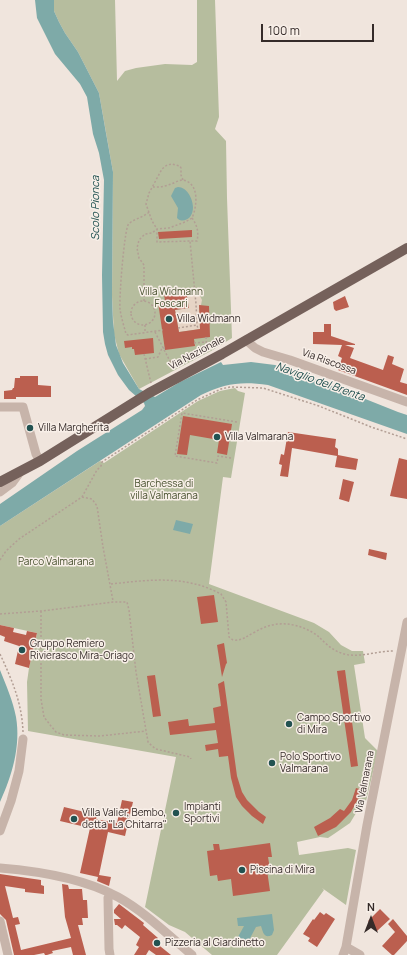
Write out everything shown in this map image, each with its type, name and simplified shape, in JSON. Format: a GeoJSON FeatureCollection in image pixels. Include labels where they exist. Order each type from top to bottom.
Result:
{"type":"FeatureCollection","features":[{"type":"Feature","properties":{"kind":"main road","name":"Via Nazionale"},"geometry":{"type":"LineString","coordinates":[[0,482],[40,461],[136,401],[150,388],[211,360],[407,248]]}},
{"type":"Feature","properties":{"kind":"street","name":"Via Riscossa"},"geometry":{"type":"LineString","coordinates":[[246,340],[255,348],[263,352],[297,362],[407,402]]}},
{"type":"Feature","properties":{"kind":"street"},"geometry":{"type":"LineString","coordinates":[[0,407],[23,407],[36,454],[40,461]]}},
{"type":"Feature","properties":{"kind":"street"},"geometry":{"type":"LineString","coordinates":[[0,492],[12,483],[20,472]]}},
{"type":"Feature","properties":{"kind":"street","name":"Via Valmarana"},"geometry":{"type":"LineString","coordinates":[[360,955],[344,951],[407,622]]}},
{"type":"Feature","properties":{"kind":"street"},"geometry":{"type":"LineString","coordinates":[[0,830],[11,801],[19,771],[23,739]]}},
{"type":"Feature","properties":{"kind":"street"},"geometry":{"type":"LineString","coordinates":[[0,868],[76,880],[110,893],[144,915],[192,955]]}},
{"type":"Feature","properties":{"kind":"street"},"geometry":{"type":"LineString","coordinates":[[110,893],[108,898],[110,955]]}},
{"type":"Feature","properties":{"kind":"street"},"geometry":{"type":"LineString","coordinates":[[0,921],[8,955]]}},
{"type":"Feature","properties":{"kind":"path"},"geometry":{"type":"LineString","coordinates":[[183,180],[180,166],[172,164],[167,165],[162,170],[149,193],[146,204],[156,229],[157,242],[197,240],[197,225],[192,218]]}},
{"type":"Feature","properties":{"kind":"path"},"geometry":{"type":"LineString","coordinates":[[144,301],[144,265],[139,258],[137,248],[139,240],[145,234],[152,233],[156,229],[169,228],[192,218],[196,204],[196,195],[192,187],[189,183],[183,180],[160,187],[153,187]]}},
{"type":"Feature","properties":{"kind":"path"},"geometry":{"type":"LineString","coordinates":[[149,212],[144,217],[133,220],[128,225],[125,238],[120,308],[126,334],[128,336],[162,330]]}},
{"type":"Feature","properties":{"kind":"path"},"geometry":{"type":"LineString","coordinates":[[190,241],[198,329]]}},
{"type":"Feature","properties":{"kind":"path"},"geometry":{"type":"LineString","coordinates":[[144,301],[151,304],[155,311],[152,322],[145,325],[137,324],[132,318],[131,314],[136,303],[144,301]]}},
{"type":"Feature","properties":{"kind":"path"},"geometry":{"type":"LineString","coordinates":[[145,325],[145,333]]}},
{"type":"Feature","properties":{"kind":"path"},"geometry":{"type":"LineString","coordinates":[[178,328],[197,325]]}},
{"type":"Feature","properties":{"kind":"path"},"geometry":{"type":"LineString","coordinates":[[155,332],[174,370]]}},
{"type":"Feature","properties":{"kind":"path"},"geometry":{"type":"LineString","coordinates":[[199,338],[200,342]]}},
{"type":"Feature","properties":{"kind":"path"},"geometry":{"type":"LineString","coordinates":[[206,338],[208,356],[211,360]]}},
{"type":"Feature","properties":{"kind":"path"},"geometry":{"type":"LineString","coordinates":[[194,343],[206,342]]}},
{"type":"Feature","properties":{"kind":"path"},"geometry":{"type":"LineString","coordinates":[[145,359],[158,357],[164,348]]}},
{"type":"Feature","properties":{"kind":"path"},"geometry":{"type":"LineString","coordinates":[[144,354],[150,388]]}},
{"type":"Feature","properties":{"kind":"path"},"geometry":{"type":"LineString","coordinates":[[0,560],[6,551],[19,539],[82,497],[102,462],[197,400],[221,389],[239,387],[263,388],[319,406],[371,427],[407,439]]}},
{"type":"Feature","properties":{"kind":"path"},"geometry":{"type":"LineString","coordinates":[[231,458],[218,456],[217,463],[175,456],[182,413],[236,422]]}},
{"type":"Feature","properties":{"kind":"path"},"geometry":{"type":"LineString","coordinates":[[82,497],[92,499],[97,506],[103,547],[114,602]]}},
{"type":"Feature","properties":{"kind":"path"},"geometry":{"type":"LineString","coordinates":[[110,584],[144,580],[171,581],[196,584],[221,594],[224,597],[229,637],[232,640],[244,639],[254,632],[270,626],[289,624],[312,632],[335,651],[349,655],[383,651],[402,651]]}},
{"type":"Feature","properties":{"kind":"path"},"geometry":{"type":"LineString","coordinates":[[0,614],[41,611],[114,602],[127,602],[136,672],[148,742],[152,746],[163,751],[190,757],[191,759]]}},
{"type":"Feature","properties":{"kind":"path"},"geometry":{"type":"LineString","coordinates":[[41,611],[41,699],[44,717],[56,732],[64,735],[100,736],[146,731]]}},
{"type":"Feature","properties":{"kind":"path"},"geometry":{"type":"LineString","coordinates":[[0,654],[15,686],[20,702],[23,739]]}},
{"type":"Feature","properties":{"kind":"green space","name":"Villa Widmann Foscari"},"geometry":{"type":"Polygon","coordinates":[[[54,0],[115,0],[117,81],[125,71],[136,68],[165,64],[192,65],[197,62],[197,0],[215,0],[219,117],[215,129],[226,141],[232,338],[211,351],[139,389],[119,354],[114,334],[112,296],[113,172],[99,93],[78,52],[59,22],[54,11],[54,0]]]}},
{"type":"Feature","properties":{"kind":"green space","name":"Polo Sportivo Valmarana"},"geometry":{"type":"Polygon","coordinates":[[[235,388],[238,391],[245,393],[231,478],[223,477],[209,584],[314,623],[329,632],[341,645],[352,651],[363,651],[365,663],[354,665],[365,738],[378,751],[366,801],[364,800],[350,823],[328,838],[320,837],[297,842],[299,855],[348,848],[356,850],[346,905],[322,888],[324,890],[277,955],[212,955],[185,932],[169,925],[145,907],[176,757],[28,731],[27,682],[37,633],[0,625],[0,526],[100,461],[104,463],[198,401],[220,391],[235,388]]]}},
{"type":"Feature","properties":{"kind":"shaded area"},"geometry":{"type":"Polygon","coordinates":[[[198,292],[202,300],[201,305],[199,306],[200,329],[179,332],[175,310],[189,308],[187,294],[198,292]]]}},
{"type":"Feature","properties":{"kind":"water","name":"Naviglio del Brenta"},"geometry":{"type":"Polygon","coordinates":[[[35,0],[54,0],[54,11],[59,22],[78,52],[99,93],[113,172],[112,296],[116,345],[123,363],[139,389],[155,397],[180,382],[221,362],[223,365],[251,362],[275,365],[300,373],[407,415],[407,434],[268,385],[250,383],[234,384],[218,388],[201,395],[0,526],[0,504],[77,451],[142,410],[145,406],[144,403],[129,390],[118,375],[108,355],[105,344],[103,332],[102,275],[104,180],[99,153],[93,134],[87,97],[80,84],[55,54],[37,18],[35,0]]]}},
{"type":"Feature","properties":{"kind":"water"},"geometry":{"type":"Polygon","coordinates":[[[178,187],[187,191],[193,204],[191,216],[184,220],[177,218],[178,208],[171,196],[175,188],[178,187]]]}},
{"type":"Feature","properties":{"kind":"water"},"geometry":{"type":"Polygon","coordinates":[[[176,520],[193,524],[190,534],[173,530],[176,520]]]}},
{"type":"Feature","properties":{"kind":"water"},"geometry":{"type":"Polygon","coordinates":[[[0,670],[15,711],[17,739],[12,771],[0,802],[0,670]]]}},
{"type":"Feature","properties":{"kind":"water"},"geometry":{"type":"Polygon","coordinates":[[[272,914],[274,930],[272,935],[267,936],[263,933],[261,926],[256,927],[248,942],[238,937],[244,926],[238,926],[237,918],[272,914]]]}},
{"type":"Feature","properties":{"kind":"building"},"geometry":{"type":"Polygon","coordinates":[[[192,230],[192,237],[159,239],[158,232],[192,230]]]}},
{"type":"Feature","properties":{"kind":"building","name":"Villa Widmann"},"geometry":{"type":"Polygon","coordinates":[[[186,291],[189,308],[175,310],[179,332],[200,329],[199,305],[209,306],[210,337],[194,339],[195,346],[165,350],[158,302],[165,301],[164,294],[186,291]]]}},
{"type":"Feature","properties":{"kind":"building"},"geometry":{"type":"Polygon","coordinates":[[[345,296],[349,307],[336,311],[334,309],[333,302],[345,296]]]}},
{"type":"Feature","properties":{"kind":"building"},"geometry":{"type":"Polygon","coordinates":[[[324,324],[331,324],[331,336],[355,344],[345,345],[354,348],[350,358],[383,370],[388,355],[394,357],[392,364],[404,369],[400,382],[407,384],[407,395],[338,370],[342,358],[338,356],[342,345],[313,344],[313,332],[324,332],[324,324]]]}},
{"type":"Feature","properties":{"kind":"building","name":"Villa Widmann"},"geometry":{"type":"Polygon","coordinates":[[[153,338],[154,353],[135,355],[132,347],[125,348],[124,341],[153,338]]]}},
{"type":"Feature","properties":{"kind":"building"},"geometry":{"type":"Polygon","coordinates":[[[20,376],[38,376],[38,385],[51,386],[51,397],[16,397],[16,399],[4,399],[4,391],[12,390],[14,388],[15,378],[20,378],[20,376]]]}},
{"type":"Feature","properties":{"kind":"building","name":"Villa Valmarana"},"geometry":{"type":"Polygon","coordinates":[[[183,416],[232,424],[227,455],[217,453],[219,440],[190,435],[187,455],[177,454],[183,416]]]}},
{"type":"Feature","properties":{"kind":"building"},"geometry":{"type":"Polygon","coordinates":[[[288,432],[336,439],[335,447],[338,449],[338,455],[358,459],[356,470],[335,467],[337,456],[292,448],[288,477],[280,476],[282,465],[279,464],[281,454],[284,455],[288,432]]]}},
{"type":"Feature","properties":{"kind":"building"},"geometry":{"type":"Polygon","coordinates":[[[399,458],[407,460],[407,499],[390,496],[399,458]]]}},
{"type":"Feature","properties":{"kind":"building"},"geometry":{"type":"Polygon","coordinates":[[[343,479],[354,482],[349,502],[339,499],[343,479]]]}},
{"type":"Feature","properties":{"kind":"building"},"geometry":{"type":"Polygon","coordinates":[[[369,549],[387,553],[386,560],[368,555],[369,549]]]}},
{"type":"Feature","properties":{"kind":"building"},"geometry":{"type":"Polygon","coordinates":[[[214,595],[218,622],[201,624],[197,597],[214,595]]]}},
{"type":"Feature","properties":{"kind":"building"},"geometry":{"type":"Polygon","coordinates":[[[0,625],[14,628],[13,632],[26,635],[27,631],[37,633],[29,668],[15,664],[19,646],[4,641],[5,637],[0,635],[0,625]]]}},
{"type":"Feature","properties":{"kind":"building"},"geometry":{"type":"Polygon","coordinates":[[[224,643],[227,663],[222,677],[217,645],[224,643]]]}},
{"type":"Feature","properties":{"kind":"building"},"geometry":{"type":"Polygon","coordinates":[[[345,670],[358,766],[351,767],[337,671],[345,670]]]}},
{"type":"Feature","properties":{"kind":"building"},"geometry":{"type":"Polygon","coordinates":[[[155,675],[161,716],[153,717],[147,676],[155,675]]]}},
{"type":"Feature","properties":{"kind":"building"},"geometry":{"type":"Polygon","coordinates":[[[224,681],[237,776],[242,792],[247,800],[266,817],[263,824],[242,806],[236,797],[231,778],[228,756],[219,757],[218,749],[206,751],[205,745],[218,743],[216,730],[170,735],[168,722],[188,719],[189,726],[215,723],[213,708],[221,706],[218,684],[224,681]]]}},
{"type":"Feature","properties":{"kind":"building"},"geometry":{"type":"Polygon","coordinates":[[[356,788],[363,790],[351,812],[336,827],[318,836],[314,827],[330,818],[340,809],[344,811],[352,800],[356,788]]]}},
{"type":"Feature","properties":{"kind":"building"},"geometry":{"type":"Polygon","coordinates":[[[122,800],[133,802],[125,836],[108,832],[99,875],[111,877],[109,886],[97,881],[98,877],[80,873],[90,828],[60,821],[64,807],[97,816],[96,819],[117,823],[122,800]]]}},
{"type":"Feature","properties":{"kind":"building","name":"Piscina di Mira"},"geometry":{"type":"Polygon","coordinates":[[[270,843],[272,857],[268,857],[270,869],[267,870],[270,891],[233,896],[231,879],[218,881],[217,875],[210,876],[207,851],[214,850],[213,844],[219,844],[220,850],[270,843]]]}},
{"type":"Feature","properties":{"kind":"building"},"geometry":{"type":"Polygon","coordinates":[[[0,874],[41,880],[41,885],[44,886],[44,894],[25,892],[25,889],[5,886],[13,918],[18,917],[20,924],[15,925],[21,950],[71,938],[65,917],[62,884],[68,885],[69,889],[82,889],[83,900],[87,900],[88,918],[82,918],[83,925],[78,925],[86,955],[73,955],[71,947],[52,951],[53,953],[47,955],[44,953],[34,955],[14,955],[6,920],[0,914],[0,874]]]}},
{"type":"Feature","properties":{"kind":"building"},"geometry":{"type":"Polygon","coordinates":[[[119,904],[144,923],[143,925],[158,938],[155,942],[171,955],[156,955],[149,950],[146,955],[134,955],[139,947],[136,945],[140,937],[125,925],[122,929],[115,925],[114,919],[121,919],[114,913],[114,910],[119,904]]]}},
{"type":"Feature","properties":{"kind":"building"},"geometry":{"type":"Polygon","coordinates":[[[380,909],[390,919],[377,931],[368,921],[380,909]]]}},
{"type":"Feature","properties":{"kind":"building"},"geometry":{"type":"Polygon","coordinates":[[[320,912],[324,915],[326,913],[335,919],[317,947],[308,941],[310,938],[303,934],[313,919],[314,920],[320,912]]]}},
{"type":"Feature","properties":{"kind":"building"},"geometry":{"type":"Polygon","coordinates":[[[393,919],[407,936],[407,941],[394,955],[392,955],[382,946],[395,932],[388,924],[393,919]]]}},
{"type":"Feature","properties":{"kind":"place","name":"Villa Widmann"},"geometry":{"type":"Point","coordinates":[169,319]}},
{"type":"Feature","properties":{"kind":"place","name":"Villa Margherita"},"geometry":{"type":"Point","coordinates":[30,428]}},
{"type":"Feature","properties":{"kind":"place","name":"Villa Valmarana"},"geometry":{"type":"Point","coordinates":[217,437]}},
{"type":"Feature","properties":{"kind":"place","name":"Gruppo Remiero Rivierasco Mira-Oriago"},"geometry":{"type":"Point","coordinates":[22,650]}},
{"type":"Feature","properties":{"kind":"place","name":"Campo Sportivo di Mira"},"geometry":{"type":"Point","coordinates":[289,724]}},
{"type":"Feature","properties":{"kind":"place","name":"Polo Sportivo Valmarana"},"geometry":{"type":"Point","coordinates":[272,763]}},
{"type":"Feature","properties":{"kind":"place","name":"Impianti Sportivi"},"geometry":{"type":"Point","coordinates":[176,813]}},
{"type":"Feature","properties":{"kind":"place","name":"Villa Valier, Bembo, detta \"La Chitarra\""},"geometry":{"type":"Point","coordinates":[74,819]}},
{"type":"Feature","properties":{"kind":"place","name":"Piscina di Mira"},"geometry":{"type":"Point","coordinates":[242,870]}},
{"type":"Feature","properties":{"kind":"place","name":"Pizzeria al Giardinetto"},"geometry":{"type":"Point","coordinates":[157,943]}},
{"type":"Feature","properties":{"kind":"water label","name":"Scolo Pionca"},"geometry":{"type":"Point","coordinates":[96,208]}},
{"type":"Feature","properties":{"kind":"park label","name":"Barchessa di villa Valmarana"},"geometry":{"type":"Point","coordinates":[164,490]}},
{"type":"Feature","properties":{"kind":"park label","name":"Parco Valmarana"},"geometry":{"type":"Point","coordinates":[56,562]}}]}
